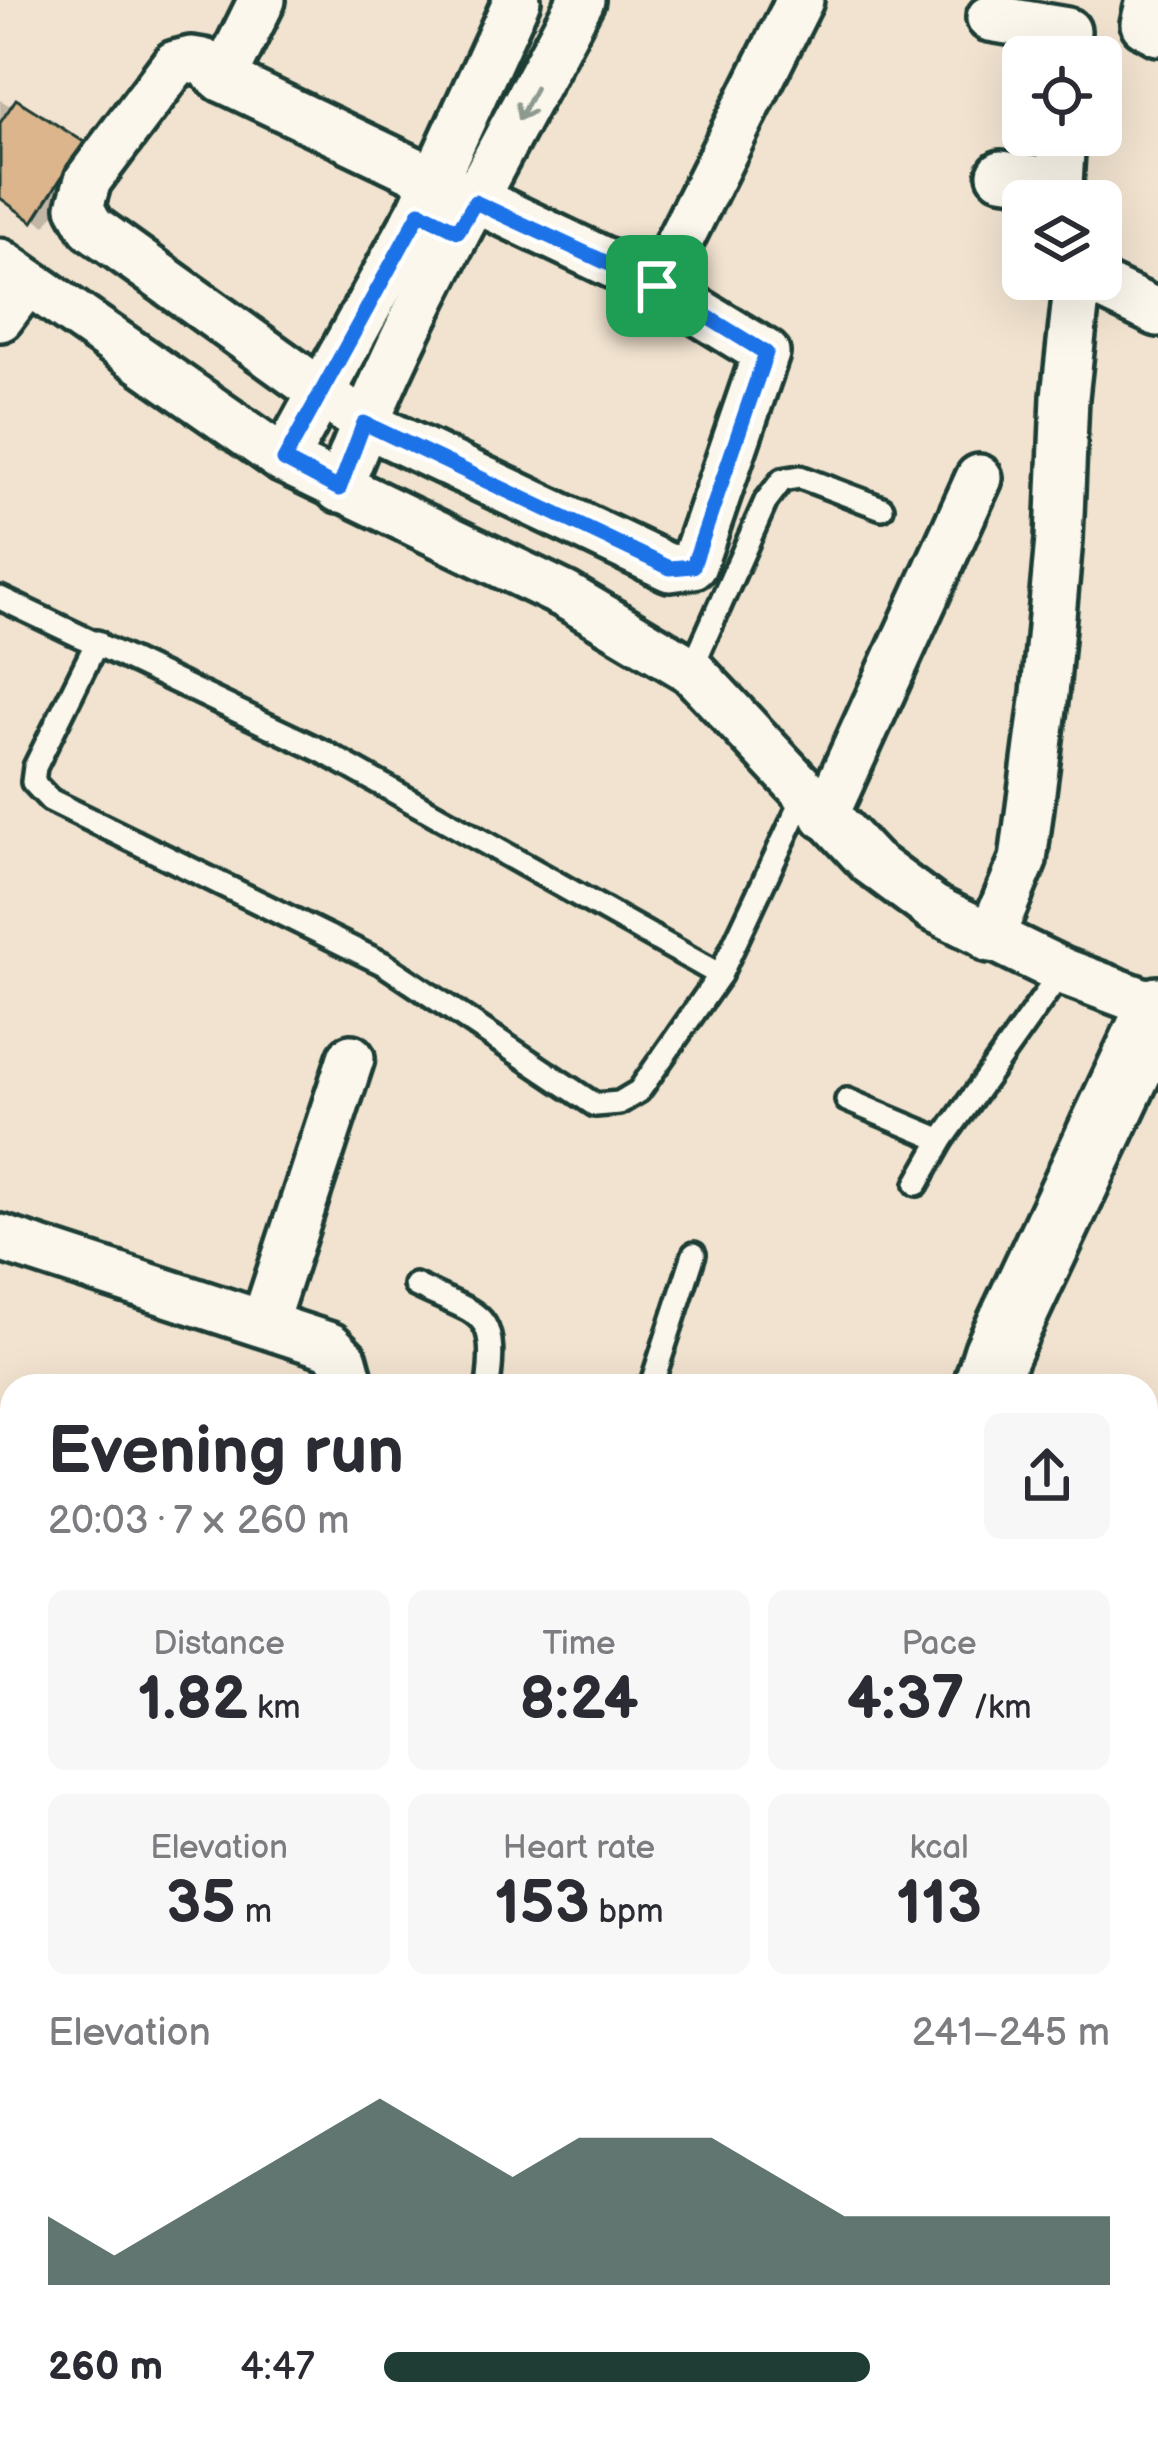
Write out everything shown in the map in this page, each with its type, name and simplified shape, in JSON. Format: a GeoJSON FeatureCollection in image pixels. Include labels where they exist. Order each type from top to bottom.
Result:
{"type":"FeatureCollection","features":[{"type":"Feature","properties":{"kind":"main road"},"geometry":{"type":"LineString","coordinates":[[990,1374],[1158,1008]]}},
{"type":"Feature","properties":{"kind":"street"},"geometry":{"type":"LineString","coordinates":[[223,79],[262,0]]}},
{"type":"Feature","properties":{"kind":"street"},"geometry":{"type":"LineString","coordinates":[[339,489],[447,206],[517,0]]}},
{"type":"Feature","properties":{"kind":"street"},"geometry":{"type":"LineString","coordinates":[[284,460],[581,0]]}},
{"type":"Feature","properties":{"kind":"street"},"geometry":{"type":"LineString","coordinates":[[657,286],[800,0]]}},
{"type":"Feature","properties":{"kind":"street"},"geometry":{"type":"LineString","coordinates":[[1150,0],[1144,24],[1158,32]]}},
{"type":"Feature","properties":{"kind":"street"},"geometry":{"type":"LineString","coordinates":[[990,18],[1067,29]]}},
{"type":"Feature","properties":{"kind":"street"},"geometry":{"type":"LineString","coordinates":[[203,62],[223,79],[447,206],[657,286],[766,353],[693,566],[670,568],[364,423],[91,227],[80,207],[88,181],[175,64],[203,62]]}},
{"type":"Feature","properties":{"kind":"street"},"geometry":{"type":"LineString","coordinates":[[1001,174],[1020,180]]}},
{"type":"Feature","properties":{"kind":"street"},"geometry":{"type":"LineString","coordinates":[[9,288],[284,460],[566,595],[691,670],[871,862],[918,897],[990,939],[1158,1008]]}},
{"type":"Feature","properties":{"kind":"street"},"geometry":{"type":"LineString","coordinates":[[1122,295],[1157,309]]}},
{"type":"Feature","properties":{"kind":"street"},"geometry":{"type":"LineString","coordinates":[[990,939],[1023,860],[1047,671],[1065,398],[1079,300]]}},
{"type":"Feature","properties":{"kind":"street"},"geometry":{"type":"LineString","coordinates":[[816,804],[980,478]]}},
{"type":"Feature","properties":{"kind":"street"},"geometry":{"type":"LineString","coordinates":[[263,1323],[351,1058]]}},
{"type":"Feature","properties":{"kind":"street"},"geometry":{"type":"LineString","coordinates":[[0,1238],[331,1346],[344,1360],[348,1374]]}},
{"type":"Feature","properties":{"kind":"lane"},"geometry":{"type":"LineString","coordinates":[[691,670],[766,501],[782,480],[800,477],[882,508]]}},
{"type":"Feature","properties":{"kind":"lane"},"geometry":{"type":"LineString","coordinates":[[0,598],[324,752],[720,975]]}},
{"type":"Feature","properties":{"kind":"lane"},"geometry":{"type":"LineString","coordinates":[[97,642],[35,766],[33,782],[50,800],[384,964],[595,1105],[619,1103],[638,1090],[720,975],[816,804]]}},
{"type":"Feature","properties":{"kind":"lane"},"geometry":{"type":"LineString","coordinates":[[917,1184],[942,1140],[1062,971]]}},
{"type":"Feature","properties":{"kind":"lane"},"geometry":{"type":"LineString","coordinates":[[847,1100],[942,1140]]}},
{"type":"Feature","properties":{"kind":"lane"},"geometry":{"type":"LineString","coordinates":[[655,1374],[694,1254]]}},
{"type":"Feature","properties":{"kind":"lane"},"geometry":{"type":"LineString","coordinates":[[415,1285],[478,1317],[489,1329],[494,1344],[490,1374]]}},
{"type":"Feature","properties":{"kind":"building"},"geometry":{"type":"Polygon","coordinates":[[[16,99],[84,142],[33,222],[0,198],[0,123],[16,99]]]}},
{"type":"Feature","properties":{"kind":"route"},"geometry":{"type":"LineString","coordinates":[[475,202],[657,286],[766,353],[693,566],[670,568],[364,423],[339,489],[284,460],[420,212],[458,231],[475,202]]}}]}
